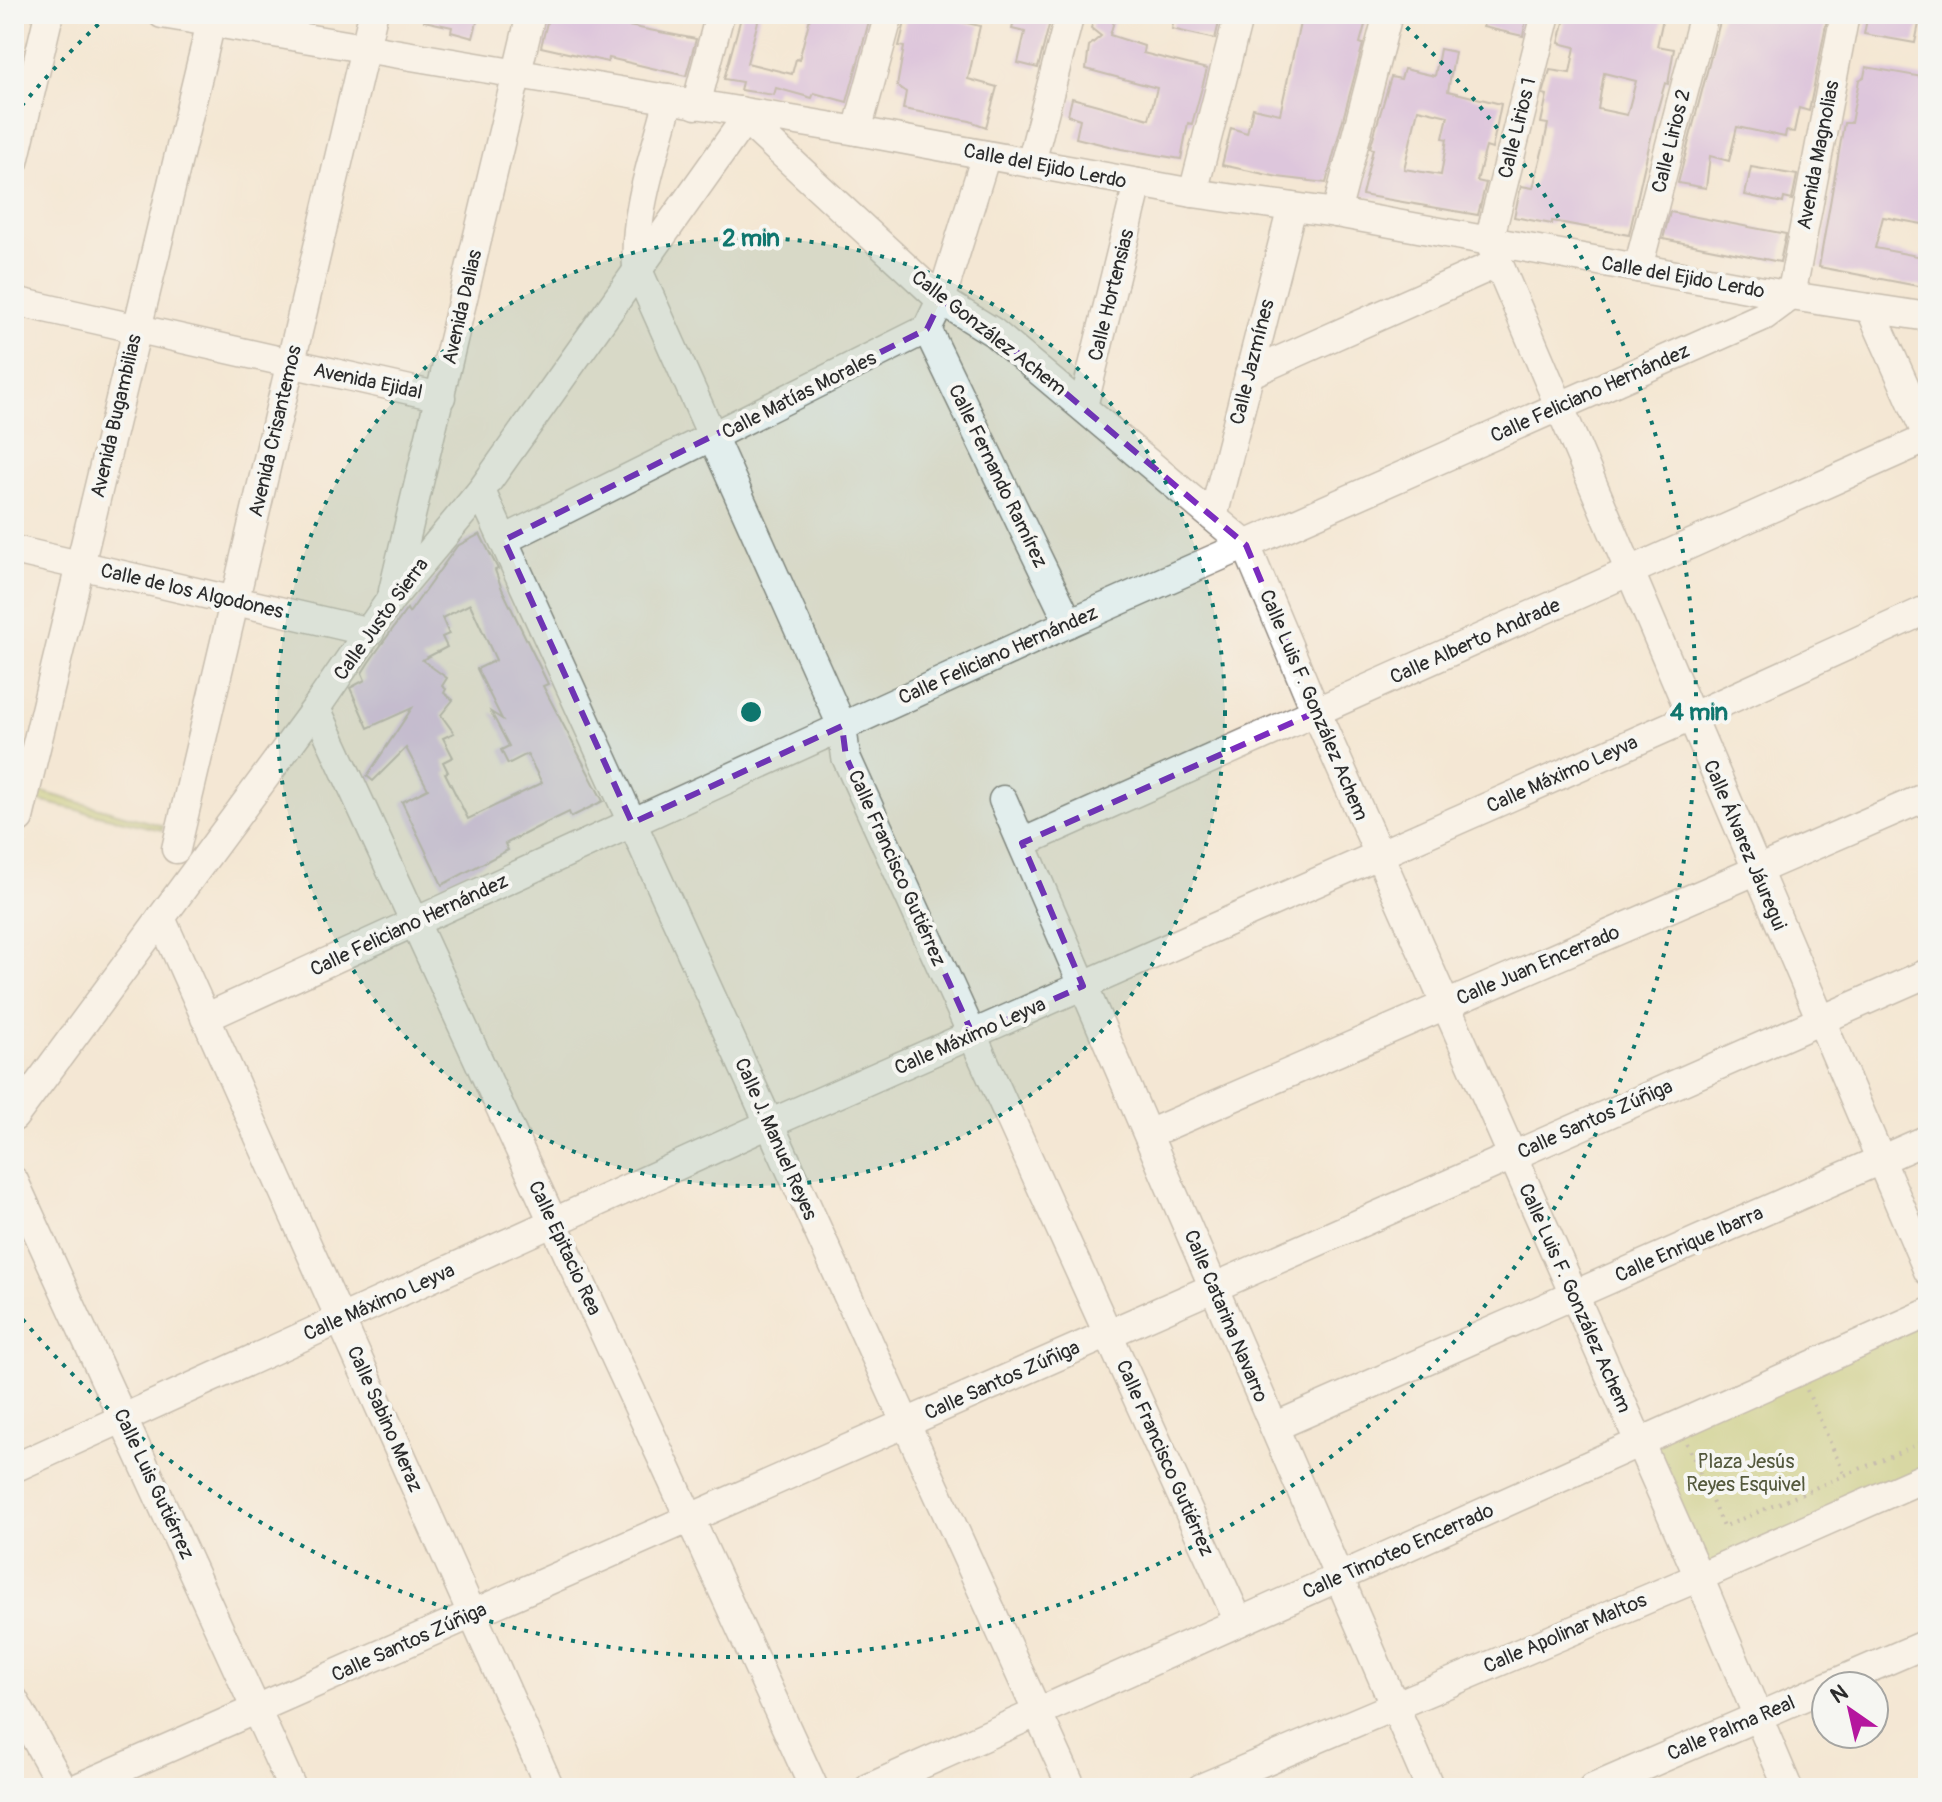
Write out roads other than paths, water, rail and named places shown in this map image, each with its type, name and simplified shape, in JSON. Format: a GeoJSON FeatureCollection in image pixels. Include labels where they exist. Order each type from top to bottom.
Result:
{"type":"FeatureCollection","features":[{"type":"Feature","properties":{"kind":"street"},"geometry":{"type":"LineString","coordinates":[[14,162],[49,14]]}},
{"type":"Feature","properties":{"kind":"street","name":"Calle del Ejido Lerdo"},"geometry":{"type":"LineString","coordinates":[[162,14],[212,18],[743,115],[857,131],[1193,193],[1336,213],[1493,252],[1638,268],[1928,317]]}},
{"type":"Feature","properties":{"kind":"street","name":"Avenida Crisantemos"},"geometry":{"type":"LineString","coordinates":[[176,849],[373,14]]}},
{"type":"Feature","properties":{"kind":"street","name":"Avenida Dalias"},"geometry":{"type":"LineString","coordinates":[[391,599],[531,14]]}},
{"type":"Feature","properties":{"kind":"street","name":"Calle Francisco Gutiérrez"},"geometry":{"type":"LineString","coordinates":[[720,14],[645,193],[636,245],[637,268],[842,726],[846,757],[1239,1622]]}},
{"type":"Feature","properties":{"kind":"street"},"geometry":{"type":"LineString","coordinates":[[857,131],[889,14]]}},
{"type":"Feature","properties":{"kind":"street"},"geometry":{"type":"LineString","coordinates":[[1031,163],[1070,14]]}},
{"type":"Feature","properties":{"kind":"street"},"geometry":{"type":"LineString","coordinates":[[1193,193],[1239,14]]}},
{"type":"Feature","properties":{"kind":"street"},"geometry":{"type":"LineString","coordinates":[[1336,213],[1388,14]]}},
{"type":"Feature","properties":{"kind":"street","name":"Calle Lirios 1"},"geometry":{"type":"LineString","coordinates":[[1493,252],[1546,14]]}},
{"type":"Feature","properties":{"kind":"street","name":"Calle Lirios 2"},"geometry":{"type":"LineString","coordinates":[[1638,268],[1704,14]]}},
{"type":"Feature","properties":{"kind":"street","name":"Avenida Magnolias"},"geometry":{"type":"LineString","coordinates":[[1791,296],[1845,14]]}},
{"type":"Feature","properties":{"kind":"street","name":"Avenida Bugambilias"},"geometry":{"type":"LineString","coordinates":[[19,818],[212,18]]}},
{"type":"Feature","properties":{"kind":"street","name":"Calle Justo Sierra"},"geometry":{"type":"LineString","coordinates":[[14,1117],[316,708],[391,599],[481,491],[743,115]]}},
{"type":"Feature","properties":{"kind":"street","name":"Calle González Achem"},"geometry":{"type":"LineString","coordinates":[[743,115],[941,300],[993,332],[1246,545]]}},
{"type":"Feature","properties":{"kind":"street"},"geometry":{"type":"LineString","coordinates":[[927,329],[941,300],[986,155]]}},
{"type":"Feature","properties":{"kind":"street","name":"Calle Hortensias"},"geometry":{"type":"LineString","coordinates":[[1083,407],[1138,183]]}},
{"type":"Feature","properties":{"kind":"street","name":"Calle Jazmínes"},"geometry":{"type":"LineString","coordinates":[[1213,517],[1292,207]]}},
{"type":"Feature","properties":{"kind":"street"},"geometry":{"type":"LineString","coordinates":[[1249,374],[1493,252]]}},
{"type":"Feature","properties":{"kind":"street","name":"Calle Álvarez Jáuregui"},"geometry":{"type":"LineString","coordinates":[[1493,252],[1928,1271]]}},
{"type":"Feature","properties":{"kind":"street","name":"Calle Feliciano Hernández"},"geometry":{"type":"LineString","coordinates":[[205,1018],[1069,623],[1764,316],[1791,296]]}},
{"type":"Feature","properties":{"kind":"street","name":"Avenida Ejidal"},"geometry":{"type":"LineString","coordinates":[[14,301],[441,397]]}},
{"type":"Feature","properties":{"kind":"street"},"geometry":{"type":"LineString","coordinates":[[1870,308],[1928,438]]}},
{"type":"Feature","properties":{"kind":"street","name":"Calle Matías Morales"},"geometry":{"type":"LineString","coordinates":[[504,540],[927,329]]}},
{"type":"Feature","properties":{"kind":"street","name":"Calle Fernando Ramírez"},"geometry":{"type":"LineString","coordinates":[[927,329],[1069,623]]}},
{"type":"Feature","properties":{"kind":"street","name":"Calle Alberto Andrade"},"geometry":{"type":"LineString","coordinates":[[1022,843],[1928,438]]}},
{"type":"Feature","properties":{"kind":"street","name":"Calle J. Manuel Reyes"},"geometry":{"type":"LineString","coordinates":[[481,491],[1072,1788]]}},
{"type":"Feature","properties":{"kind":"street","name":"Calle Luis F. González Achem"},"geometry":{"type":"LineString","coordinates":[[1246,545],[1316,712],[1699,1577],[1788,1788]]}},
{"type":"Feature","properties":{"kind":"street","name":"Calle de los Algodones"},"geometry":{"type":"LineString","coordinates":[[14,550],[370,632]]}},
{"type":"Feature","properties":{"kind":"street","name":"Calle Máximo Leyva"},"geometry":{"type":"LineString","coordinates":[[14,1468],[769,1124],[1691,717],[1928,609]]}},
{"type":"Feature","properties":{"kind":"street","name":"Calle Epitacio Rea"},"geometry":{"type":"LineString","coordinates":[[316,708],[814,1788]]}},
{"type":"Feature","properties":{"kind":"street","name":"Calle Juan Encerrado"},"geometry":{"type":"LineString","coordinates":[[1148,1134],[1928,796]]}},
{"type":"Feature","properties":{"kind":"street","name":"Calle Catarina Navarro"},"geometry":{"type":"LineString","coordinates":[[1003,800],[1430,1788]]}},
{"type":"Feature","properties":{"kind":"street","name":"Calle Sabino Meraz"},"geometry":{"type":"LineString","coordinates":[[161,918],[550,1788]]}},
{"type":"Feature","properties":{"kind":"street","name":"Calle Santos Zúñiga"},"geometry":{"type":"LineString","coordinates":[[77,1788],[1928,973]]}},
{"type":"Feature","properties":{"kind":"street","name":"Calle Enrique Ibarra"},"geometry":{"type":"LineString","coordinates":[[1274,1427],[1928,1139]]}},
{"type":"Feature","properties":{"kind":"street","name":"Calle Luis Gutiérrez"},"geometry":{"type":"LineString","coordinates":[[14,1181],[292,1788]]}},
{"type":"Feature","properties":{"kind":"street","name":"Calle Timoteo Encerrado"},"geometry":{"type":"LineString","coordinates":[[869,1788],[1928,1313]]}},
{"type":"Feature","properties":{"kind":"street","name":"Calle Apolinar Maltos"},"geometry":{"type":"LineString","coordinates":[[1201,1788],[1699,1577],[1928,1476]]}},
{"type":"Feature","properties":{"kind":"street","name":"Calle Palma Real"},"geometry":{"type":"LineString","coordinates":[[1865,1670],[1928,1643]]}},
{"type":"Feature","properties":{"kind":"street","name":"Calle Palma Real"},"geometry":{"type":"LineString","coordinates":[[1593,1788],[1810,1694]]}},
{"type":"Feature","properties":{"kind":"street"},"geometry":{"type":"LineString","coordinates":[[14,1700],[63,1788]]}},
{"type":"Feature","properties":{"kind":"park label","name":"Plaza Jesús Reyes Esquivel"},"geometry":{"type":"Point","coordinates":[1746,1472]}}]}
